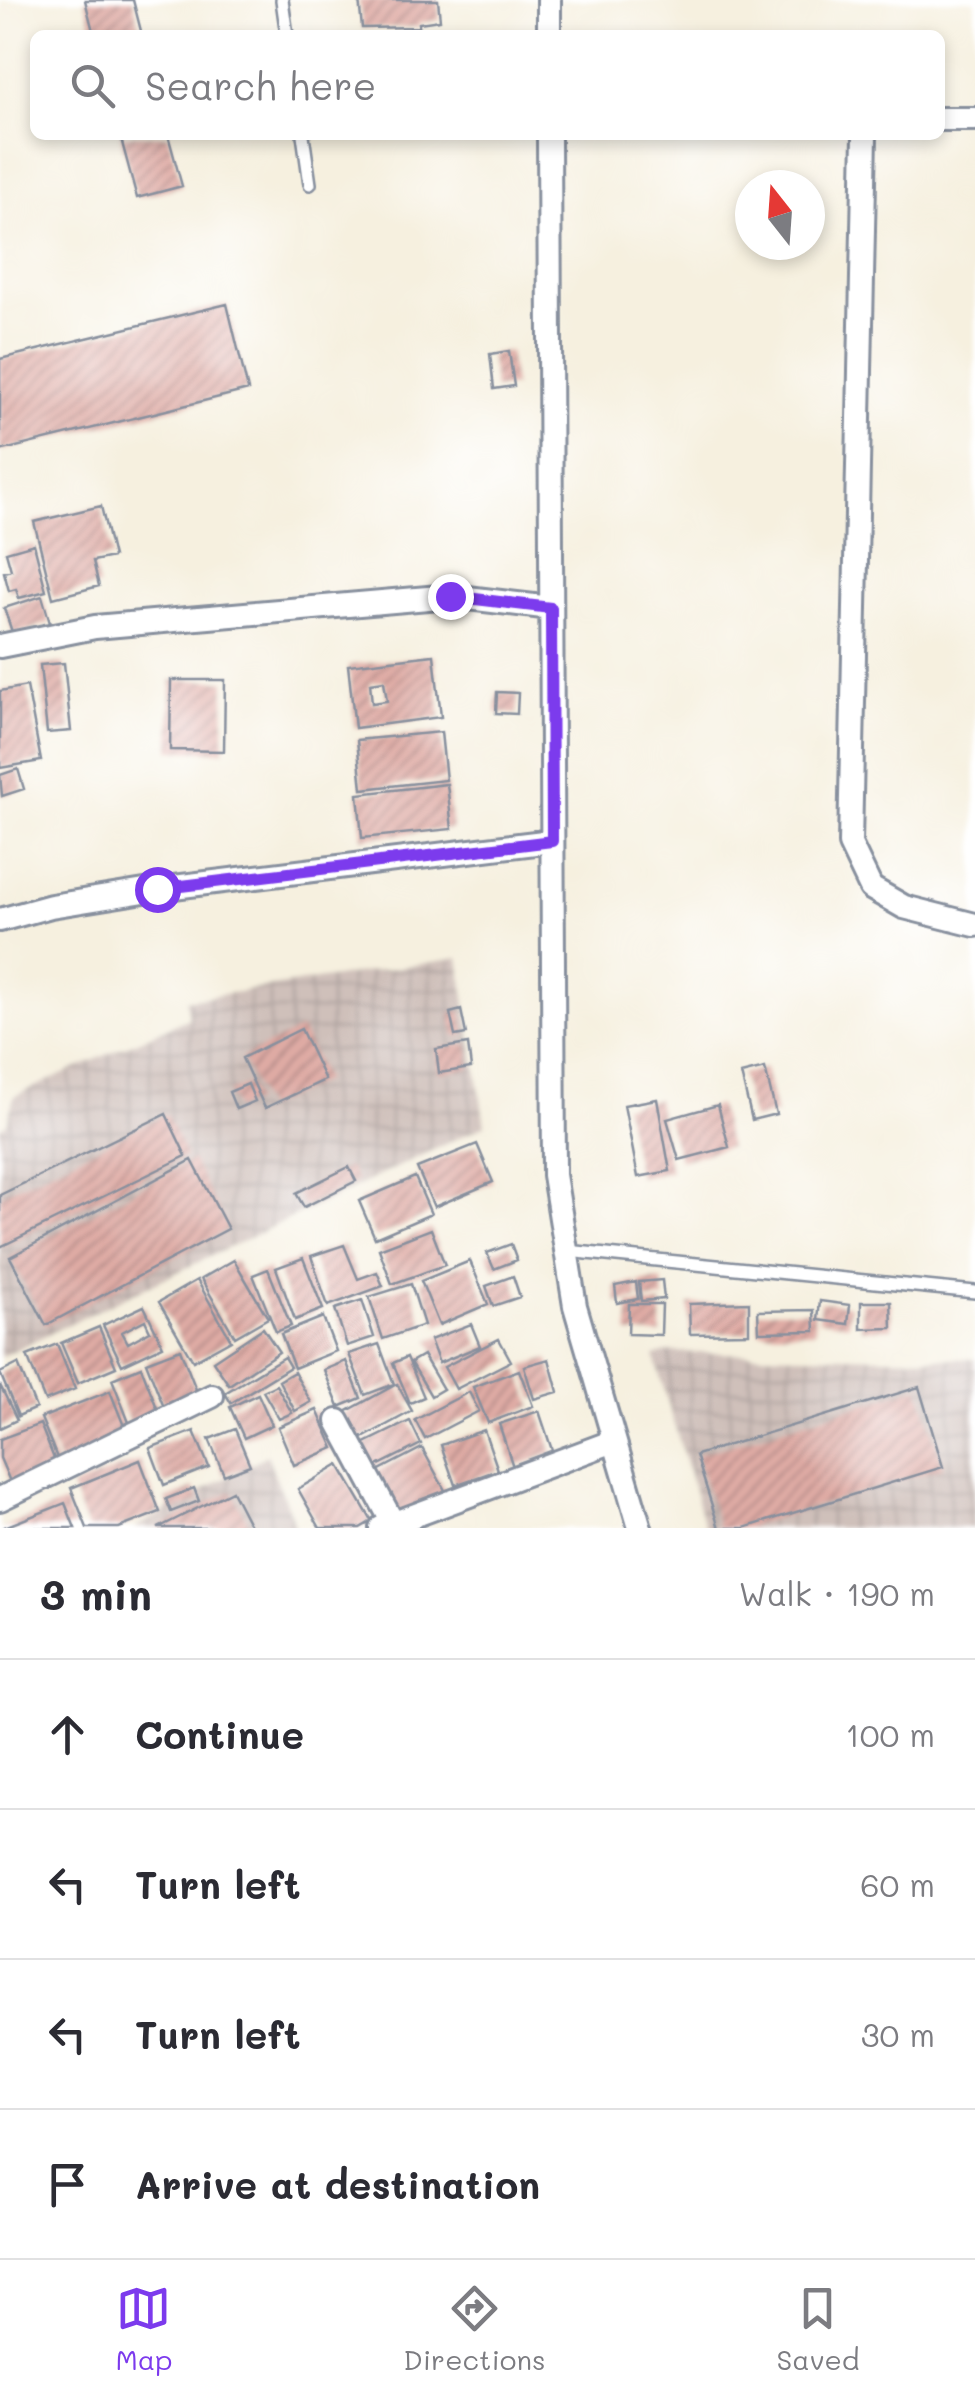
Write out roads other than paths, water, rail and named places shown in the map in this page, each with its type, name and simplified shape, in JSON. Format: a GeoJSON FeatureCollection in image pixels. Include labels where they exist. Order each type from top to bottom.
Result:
{"type":"FeatureCollection","features":[{"type":"Feature","properties":{"kind":"street"},"geometry":{"type":"LineString","coordinates":[[549,0],[549,30]]}},
{"type":"Feature","properties":{"kind":"street"},"geometry":{"type":"LineString","coordinates":[[945,119],[975,120]]}},
{"type":"Feature","properties":{"kind":"street"},"geometry":{"type":"LineString","coordinates":[[549,140],[554,1175],[562,1250],[640,1528]]}},
{"type":"Feature","properties":{"kind":"street"},"geometry":{"type":"LineString","coordinates":[[865,140],[850,844],[871,888],[904,908],[975,925]]}},
{"type":"Feature","properties":{"kind":"street"},"geometry":{"type":"LineString","coordinates":[[0,646],[95,627],[450,596],[551,608]]}},
{"type":"Feature","properties":{"kind":"street"},"geometry":{"type":"LineString","coordinates":[[0,920],[51,906],[157,889],[552,841]]}},
{"type":"Feature","properties":{"kind":"street"},"geometry":{"type":"LineString","coordinates":[[0,1498],[212,1396]]}},
{"type":"Feature","properties":{"kind":"street"},"geometry":{"type":"LineString","coordinates":[[338,1421],[387,1526],[614,1441]]}},
{"type":"Feature","properties":{"kind":"lane"},"geometry":{"type":"LineString","coordinates":[[282,0],[287,30]]}},
{"type":"Feature","properties":{"kind":"lane"},"geometry":{"type":"LineString","coordinates":[[303,140],[310,184]]}},
{"type":"Feature","properties":{"kind":"lane"},"geometry":{"type":"LineString","coordinates":[[562,1250],[975,1292]]}}]}
